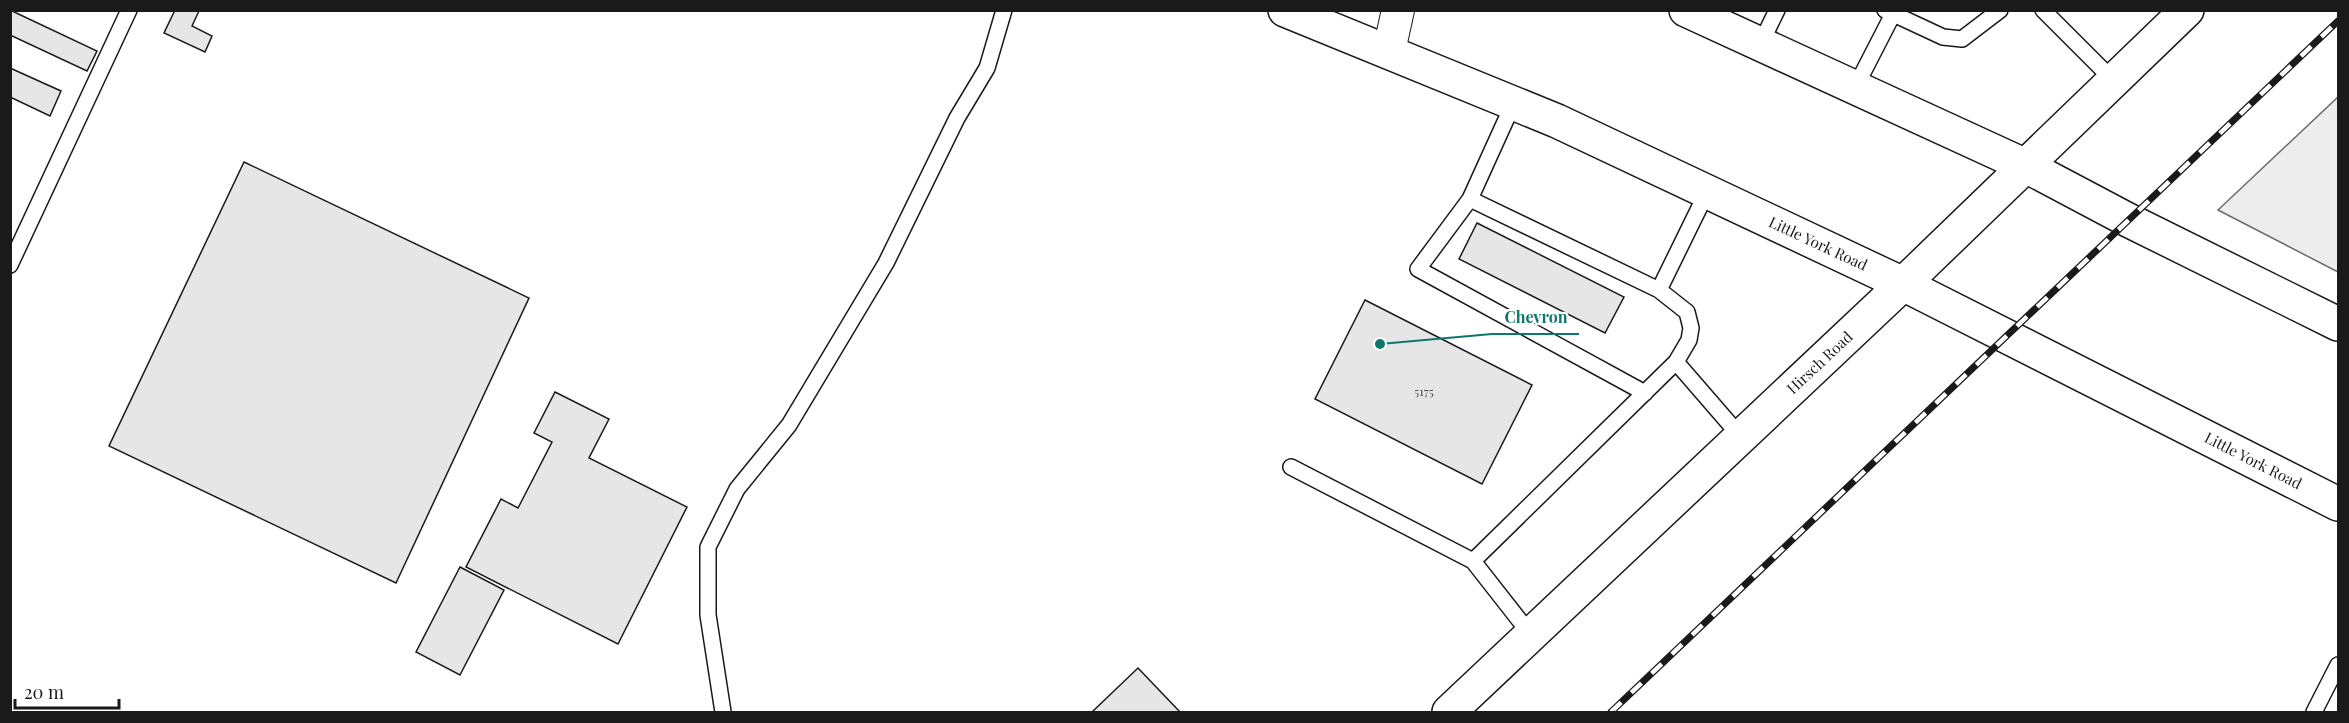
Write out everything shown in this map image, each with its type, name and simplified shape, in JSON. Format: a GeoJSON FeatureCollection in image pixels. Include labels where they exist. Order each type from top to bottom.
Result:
{"type":"FeatureCollection","features":[{"type":"Feature","properties":{"kind":"main road","name":"Little York Road"},"geometry":{"type":"LineString","coordinates":[[1286,10],[1514,102],[1903,284],[2338,504]]}},
{"type":"Feature","properties":{"kind":"main road"},"geometry":{"type":"LineString","coordinates":[[1686,10],[1761,42],[1855,88],[2026,166],[2128,220],[2338,324]]}},
{"type":"Feature","properties":{"kind":"main road","name":"Hirsch Road"},"geometry":{"type":"LineString","coordinates":[[1449,712],[1903,284],[2186,11]]}},
{"type":"Feature","properties":{"kind":"street"},"geometry":{"type":"LineString","coordinates":[[1389,51],[1398,10]]}},
{"type":"Feature","properties":{"kind":"lane"},"geometry":{"type":"LineString","coordinates":[[10,265],[129,10]]}},
{"type":"Feature","properties":{"kind":"lane"},"geometry":{"type":"LineString","coordinates":[[723,712],[708,615],[708,547],[737,489],[789,425],[886,263],[957,118],[987,68],[1004,10]]}},
{"type":"Feature","properties":{"kind":"lane"},"geometry":{"type":"LineString","coordinates":[[1761,42],[1777,10]]}},
{"type":"Feature","properties":{"kind":"lane"},"geometry":{"type":"LineString","coordinates":[[1855,88],[1889,12],[1943,37],[1962,39],[2000,10]]}},
{"type":"Feature","properties":{"kind":"lane"},"geometry":{"type":"LineString","coordinates":[[2043,10],[2114,81]]}},
{"type":"Feature","properties":{"kind":"lane"},"geometry":{"type":"LineString","coordinates":[[1514,102],[1470,200],[1418,269],[1645,393]]}},
{"type":"Feature","properties":{"kind":"lane"},"geometry":{"type":"LineString","coordinates":[[1659,290],[1707,192]]}},
{"type":"Feature","properties":{"kind":"lane"},"geometry":{"type":"LineString","coordinates":[[1470,200],[1659,290],[1687,312],[1691,328],[1689,339],[1676,362],[1473,561]]}},
{"type":"Feature","properties":{"kind":"lane"},"geometry":{"type":"LineString","coordinates":[[1676,362],[1741,438]]}},
{"type":"Feature","properties":{"kind":"lane"},"geometry":{"type":"LineString","coordinates":[[1291,467],[1473,561],[1532,635]]}},
{"type":"Feature","properties":{"kind":"lane"},"geometry":{"type":"LineString","coordinates":[[2314,712],[2338,665]]}},
{"type":"Feature","properties":{"kind":"shaded area"},"geometry":{"type":"Polygon","coordinates":[[[2338,97],[2338,272],[2218,210],[2338,97]]]}},
{"type":"Feature","properties":{"kind":"building"},"geometry":{"type":"Polygon","coordinates":[[[10,10],[97,51],[87,71],[10,35],[10,10]]]}},
{"type":"Feature","properties":{"kind":"building"},"geometry":{"type":"Polygon","coordinates":[[[175,10],[199,11],[192,26],[212,36],[205,52],[164,33],[175,10]]]}},
{"type":"Feature","properties":{"kind":"building"},"geometry":{"type":"Polygon","coordinates":[[[10,68],[61,91],[50,116],[10,97],[10,68]]]}},
{"type":"Feature","properties":{"kind":"building"},"geometry":{"type":"Polygon","coordinates":[[[244,162],[529,298],[396,583],[109,446],[244,162]]]}},
{"type":"Feature","properties":{"kind":"building"},"geometry":{"type":"Polygon","coordinates":[[[1477,223],[1624,297],[1605,333],[1459,259],[1477,223]]]}},
{"type":"Feature","properties":{"kind":"building"},"geometry":{"type":"Polygon","coordinates":[[[1365,300],[1532,385],[1482,484],[1315,399],[1365,300]]]}},
{"type":"Feature","properties":{"kind":"building"},"geometry":{"type":"Polygon","coordinates":[[[555,392],[609,419],[589,458],[687,507],[618,644],[466,567],[501,499],[518,508],[552,442],[534,433],[555,392]]]}},
{"type":"Feature","properties":{"kind":"building"},"geometry":{"type":"Polygon","coordinates":[[[460,567],[504,590],[460,675],[416,652],[460,567]]]}},
{"type":"Feature","properties":{"kind":"building"},"geometry":{"type":"Polygon","coordinates":[[[1138,668],[1180,712],[1092,712],[1138,668]]]}},
{"type":"Feature","properties":{"kind":"railway"},"geometry":{"type":"LineString","coordinates":[[1611,712],[2338,21]]}},
{"type":"Feature","properties":{"kind":"place","name":"Chevron"},"geometry":{"type":"Point","coordinates":[1380,344]}}]}
